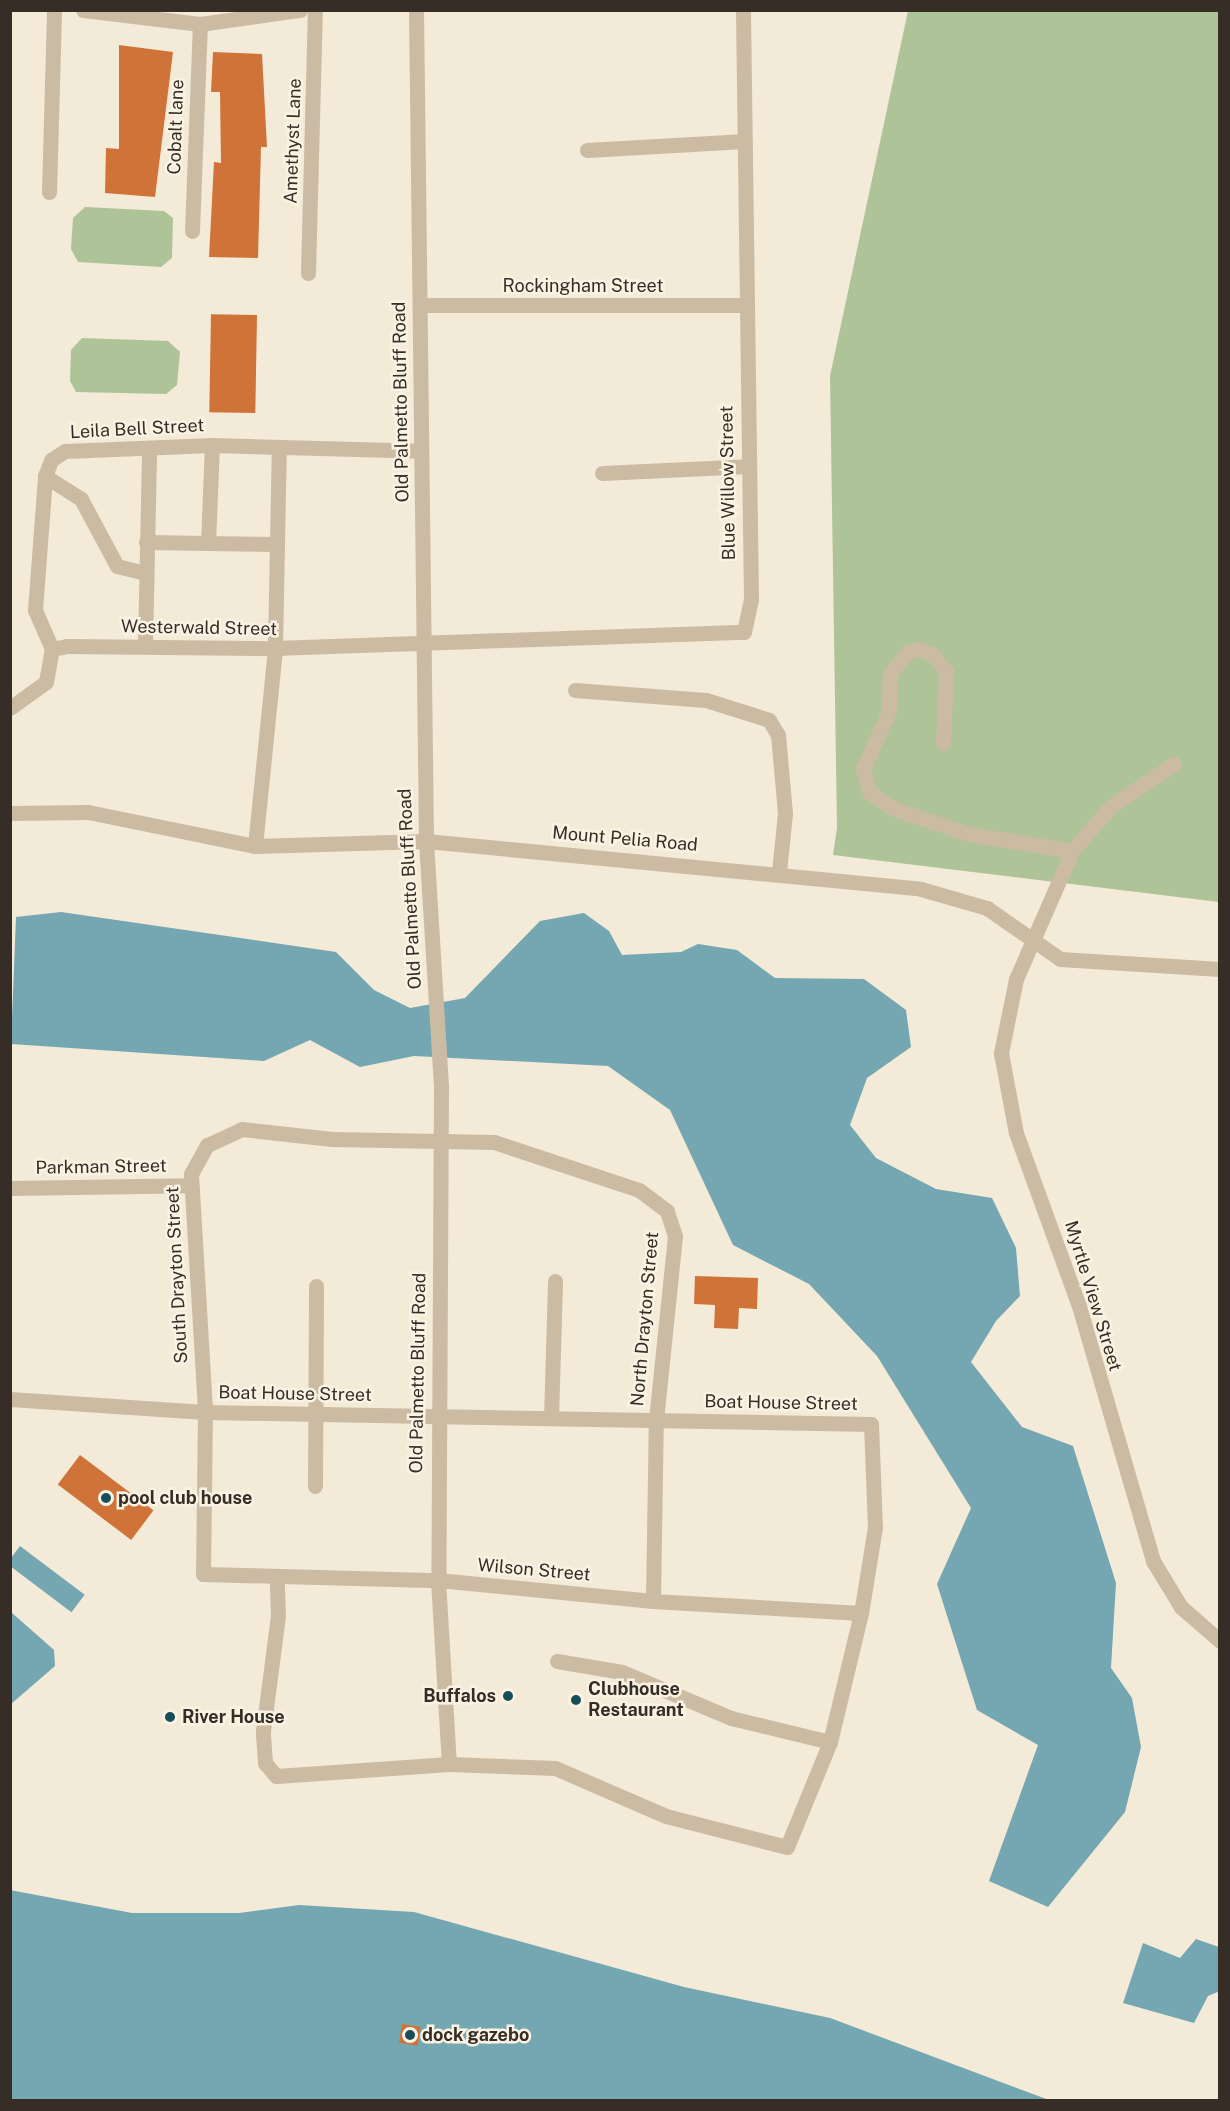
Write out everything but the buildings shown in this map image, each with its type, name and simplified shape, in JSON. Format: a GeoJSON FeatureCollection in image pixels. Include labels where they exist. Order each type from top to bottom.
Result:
{"type":"FeatureCollection","features":[{"type":"Feature","properties":{"kind":"street"},"geometry":{"type":"LineString","coordinates":[[49,192],[54,10]]}},
{"type":"Feature","properties":{"kind":"street"},"geometry":{"type":"LineString","coordinates":[[83,10],[200,24],[300,10]]}},
{"type":"Feature","properties":{"kind":"street","name":"Amethyst Lane"},"geometry":{"type":"LineString","coordinates":[[308,273],[315,10]]}},
{"type":"Feature","properties":{"kind":"street","name":"Old Palmetto Bluff Road"},"geometry":{"type":"LineString","coordinates":[[416,10],[426,841],[441,1085],[435,1416],[438,1580],[449,1764]]}},
{"type":"Feature","properties":{"kind":"street","name":"Blue Willow Street"},"geometry":{"type":"LineString","coordinates":[[423,642],[651,634],[726,637],[744,632],[751,599],[744,10]]}},
{"type":"Feature","properties":{"kind":"street","name":"Cobalt lane"},"geometry":{"type":"LineString","coordinates":[[192,231],[200,24]]}},
{"type":"Feature","properties":{"kind":"street"},"geometry":{"type":"LineString","coordinates":[[587,150],[746,141]]}},
{"type":"Feature","properties":{"kind":"street","name":"Rockingham Street"},"geometry":{"type":"LineString","coordinates":[[420,305],[746,305]]}},
{"type":"Feature","properties":{"kind":"street"},"geometry":{"type":"LineString","coordinates":[[208,543],[212,445]]}},
{"type":"Feature","properties":{"kind":"street","name":"Leila Bell Street"},"geometry":{"type":"LineString","coordinates":[[45,476],[51,460],[65,451],[212,445],[421,452]]}},
{"type":"Feature","properties":{"kind":"street"},"geometry":{"type":"LineString","coordinates":[[255,846],[275,648],[279,448]]}},
{"type":"Feature","properties":{"kind":"street"},"geometry":{"type":"LineString","coordinates":[[145,646],[149,449]]}},
{"type":"Feature","properties":{"kind":"street"},"geometry":{"type":"LineString","coordinates":[[602,473],[748,466]]}},
{"type":"Feature","properties":{"kind":"street"},"geometry":{"type":"LineString","coordinates":[[10,708],[46,682],[52,649],[35,610],[45,476],[81,499],[117,566],[146,573]]}},
{"type":"Feature","properties":{"kind":"street"},"geometry":{"type":"LineString","coordinates":[[146,542],[277,544]]}},
{"type":"Feature","properties":{"kind":"street","name":"Westerwald Street"},"geometry":{"type":"LineString","coordinates":[[52,649],[145,646],[275,648],[423,642]]}},
{"type":"Feature","properties":{"kind":"street"},"geometry":{"type":"LineString","coordinates":[[944,743],[946,671],[932,654],[908,652],[890,674],[889,711],[863,769],[870,793],[895,809],[969,834],[1072,851]]}},
{"type":"Feature","properties":{"kind":"street"},"geometry":{"type":"LineString","coordinates":[[575,690],[706,700],[769,720],[778,735],[785,813],[779,872]]}},
{"type":"Feature","properties":{"kind":"street","name":"Myrtle View Street"},"geometry":{"type":"LineString","coordinates":[[1174,764],[1111,806],[1072,851],[1016,979],[1004,1034],[1005,1091],[1079,1306],[1153,1561],[1181,1607],[1220,1641]]}},
{"type":"Feature","properties":{"kind":"street","name":"Mount Pelia Road"},"geometry":{"type":"LineString","coordinates":[[10,813],[88,812],[255,846],[426,841],[779,872],[932,892],[987,908],[1060,959],[1220,969]]}},
{"type":"Feature","properties":{"kind":"street","name":"South Drayton Street"},"geometry":{"type":"LineString","coordinates":[[203,1574],[205,1412],[191,1174],[207,1145],[242,1130],[332,1138],[441,1138]]}},
{"type":"Feature","properties":{"kind":"street","name":"North Drayton Street"},"geometry":{"type":"LineString","coordinates":[[441,1138],[494,1142],[576,1166],[639,1190],[667,1211],[675,1236],[656,1420],[653,1601]]}},
{"type":"Feature","properties":{"kind":"street","name":"Parkman Street"},"geometry":{"type":"LineString","coordinates":[[10,1188],[192,1185]]}},
{"type":"Feature","properties":{"kind":"street"},"geometry":{"type":"LineString","coordinates":[[551,1418],[555,1281]]}},
{"type":"Feature","properties":{"kind":"street"},"geometry":{"type":"LineString","coordinates":[[315,1485],[318,1414],[316,1286]]}},
{"type":"Feature","properties":{"kind":"street","name":"Boat House Street"},"geometry":{"type":"LineString","coordinates":[[10,1399],[205,1412],[871,1424],[874,1527],[861,1613],[830,1742],[787,1847],[666,1816],[555,1768],[449,1764]]}},
{"type":"Feature","properties":{"kind":"street","name":"Wilson Street"},"geometry":{"type":"LineString","coordinates":[[203,1574],[277,1579],[438,1580],[653,1601],[861,1613]]}},
{"type":"Feature","properties":{"kind":"street"},"geometry":{"type":"LineString","coordinates":[[277,1579],[278,1616],[263,1731],[265,1763],[276,1776],[449,1764]]}},
{"type":"Feature","properties":{"kind":"street"},"geometry":{"type":"LineString","coordinates":[[557,1661],[622,1672],[731,1718],[830,1742]]}},
{"type":"Feature","properties":{"kind":"green space"},"geometry":{"type":"Polygon","coordinates":[[[908,11],[1219,11],[1219,902],[833,855],[837,828],[830,376],[908,11]]]}},
{"type":"Feature","properties":{"kind":"green space"},"geometry":{"type":"Polygon","coordinates":[[[85,207],[164,211],[173,218],[172,258],[161,267],[78,262],[71,249],[73,218],[85,207]]]}},
{"type":"Feature","properties":{"kind":"green space"},"geometry":{"type":"Polygon","coordinates":[[[82,338],[168,341],[180,352],[177,385],[166,394],[76,392],[70,381],[71,350],[82,338]]]}},
{"type":"Feature","properties":{"kind":"water"},"geometry":{"type":"Polygon","coordinates":[[[61,912],[336,952],[374,990],[410,1008],[465,998],[540,921],[584,913],[609,931],[622,955],[681,952],[698,944],[737,950],[775,978],[864,979],[906,1010],[911,1047],[867,1078],[850,1125],[876,1158],[936,1189],[992,1198],[1016,1248],[1020,1296],[996,1321],[971,1362],[1022,1427],[1073,1446],[1116,1583],[1111,1668],[1132,1698],[1141,1747],[1125,1812],[1048,1907],[989,1881],[1038,1745],[977,1710],[937,1584],[971,1508],[877,1356],[809,1284],[733,1245],[670,1110],[608,1066],[414,1056],[360,1067],[310,1040],[264,1061],[11,1044],[16,917],[61,912]]]}},
{"type":"Feature","properties":{"kind":"water"},"geometry":{"type":"Polygon","coordinates":[[[20,1546],[85,1595],[71,1612],[10,1566],[10,1559],[20,1546]]]}},
{"type":"Feature","properties":{"kind":"water"},"geometry":{"type":"Polygon","coordinates":[[[11,1612],[54,1650],[55,1666],[11,1704],[11,1612]]]}},
{"type":"Feature","properties":{"kind":"water"},"geometry":{"type":"Polygon","coordinates":[[[10,1890],[132,1913],[239,1913],[299,1905],[414,1912],[684,1987],[830,2018],[1049,2100],[11,2100],[10,1890]]]}},
{"type":"Feature","properties":{"kind":"water"},"geometry":{"type":"Polygon","coordinates":[[[1196,1939],[1219,1947],[1220,1991],[1208,1996],[1194,2023],[1123,2003],[1143,1943],[1180,1958],[1196,1939]]]}},
{"type":"Feature","properties":{"kind":"place","name":"pool club house"},"geometry":{"type":"Point","coordinates":[106,1498]}},
{"type":"Feature","properties":{"kind":"place","name":"Buffalos"},"geometry":{"type":"Point","coordinates":[508,1696]}},
{"type":"Feature","properties":{"kind":"place","name":"Clubhouse Restaurant"},"geometry":{"type":"Point","coordinates":[576,1700]}},
{"type":"Feature","properties":{"kind":"place","name":"River House"},"geometry":{"type":"Point","coordinates":[170,1717]}},
{"type":"Feature","properties":{"kind":"place","name":"dock gazebo"},"geometry":{"type":"Point","coordinates":[410,2035]}}]}
